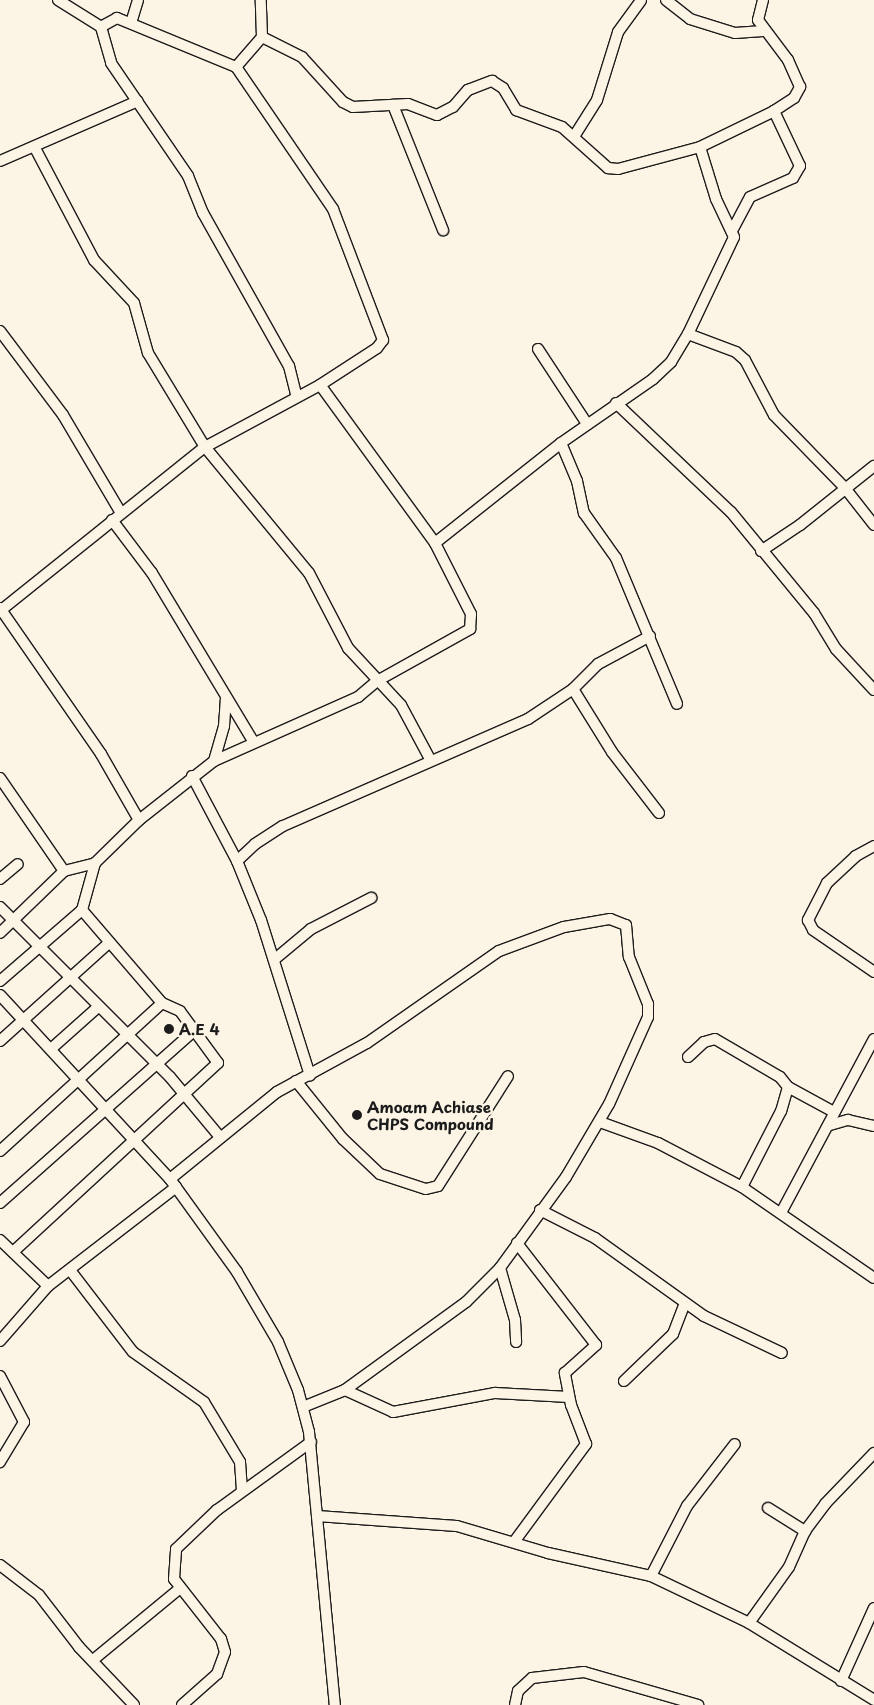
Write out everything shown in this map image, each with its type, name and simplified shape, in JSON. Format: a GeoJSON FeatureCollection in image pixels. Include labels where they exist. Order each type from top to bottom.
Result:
{"type":"FeatureCollection","features":[{"type":"Feature","properties":{"kind":"street"},"geometry":{"type":"LineString","coordinates":[[58,0],[102,27],[111,63],[188,176],[202,214],[289,366],[296,395]]}},
{"type":"Feature","properties":{"kind":"street"},"geometry":{"type":"LineString","coordinates":[[131,23],[138,0]]}},
{"type":"Feature","properties":{"kind":"street"},"geometry":{"type":"LineString","coordinates":[[236,67],[250,55],[262,37],[261,0]]}},
{"type":"Feature","properties":{"kind":"street"},"geometry":{"type":"LineString","coordinates":[[575,136],[597,100],[621,24],[641,0]]}},
{"type":"Feature","properties":{"kind":"street"},"geometry":{"type":"LineString","coordinates":[[666,0],[699,22],[735,33],[764,31]]}},
{"type":"Feature","properties":{"kind":"street"},"geometry":{"type":"LineString","coordinates":[[262,37],[302,57],[342,102],[364,108],[394,105],[445,114],[468,90],[492,81],[503,88],[521,114],[562,127],[575,136],[599,163],[618,170],[700,147],[774,111],[794,98],[800,87],[788,60],[764,31],[758,20],[762,0]]}},
{"type":"Feature","properties":{"kind":"street"},"geometry":{"type":"LineString","coordinates":[[102,27],[117,18],[236,67],[333,209],[382,333],[383,340],[377,348],[320,385],[296,395],[205,447],[0,610],[101,754],[139,820]]}},
{"type":"Feature","properties":{"kind":"street"},"geometry":{"type":"LineString","coordinates":[[0,161],[35,148],[138,101]]}},
{"type":"Feature","properties":{"kind":"street"},"geometry":{"type":"LineString","coordinates":[[394,105],[443,230]]}},
{"type":"Feature","properties":{"kind":"street"},"geometry":{"type":"LineString","coordinates":[[435,543],[561,443],[671,362],[688,334],[733,243],[733,229],[750,197],[793,178],[800,166],[774,111]]}},
{"type":"Feature","properties":{"kind":"street"},"geometry":{"type":"LineString","coordinates":[[700,147],[716,199],[733,229]]}},
{"type":"Feature","properties":{"kind":"street"},"geometry":{"type":"LineString","coordinates":[[35,148],[94,260],[134,303],[148,353],[205,447],[309,573],[348,648],[401,705],[430,760]]}},
{"type":"Feature","properties":{"kind":"street"},"geometry":{"type":"LineString","coordinates":[[0,331],[63,415],[117,516],[226,694],[253,742]]}},
{"type":"Feature","properties":{"kind":"street"},"geometry":{"type":"LineString","coordinates":[[688,334],[736,352],[745,360],[774,415],[845,488],[874,525]]}},
{"type":"Feature","properties":{"kind":"street"},"geometry":{"type":"LineString","coordinates":[[538,349],[587,424]]}},
{"type":"Feature","properties":{"kind":"street"},"geometry":{"type":"LineString","coordinates":[[0,933],[64,871],[95,863],[139,820],[214,760],[358,697],[377,681],[465,634],[472,625],[471,614],[435,543],[320,385]]}},
{"type":"Feature","properties":{"kind":"street"},"geometry":{"type":"LineString","coordinates":[[616,404],[731,512],[814,613],[836,649],[874,690]]}},
{"type":"Feature","properties":{"kind":"street"},"geometry":{"type":"LineString","coordinates":[[561,443],[590,526],[616,558],[677,704]]}},
{"type":"Feature","properties":{"kind":"street"},"geometry":{"type":"LineString","coordinates":[[761,550],[800,525],[874,466]]}},
{"type":"Feature","properties":{"kind":"street"},"geometry":{"type":"LineString","coordinates":[[237,862],[255,844],[283,826],[368,792],[430,760],[528,719],[574,688],[598,664],[650,636]]}},
{"type":"Feature","properties":{"kind":"street"},"geometry":{"type":"LineString","coordinates":[[574,688],[612,752],[659,813]]}},
{"type":"Feature","properties":{"kind":"street"},"geometry":{"type":"LineString","coordinates":[[214,760],[224,726],[226,694]]}},
{"type":"Feature","properties":{"kind":"street"},"geometry":{"type":"LineString","coordinates":[[192,776],[237,862],[275,959],[280,988],[310,1075]]}},
{"type":"Feature","properties":{"kind":"street"},"geometry":{"type":"LineString","coordinates":[[0,778],[64,871]]}},
{"type":"Feature","properties":{"kind":"street"},"geometry":{"type":"LineString","coordinates":[[874,846],[856,856],[827,883],[808,920],[814,930],[874,972]]}},
{"type":"Feature","properties":{"kind":"street"},"geometry":{"type":"LineString","coordinates":[[0,981],[82,910],[95,863]]}},
{"type":"Feature","properties":{"kind":"street"},"geometry":{"type":"LineString","coordinates":[[0,878],[18,864]]}},
{"type":"Feature","properties":{"kind":"street"},"geometry":{"type":"LineString","coordinates":[[275,959],[310,929],[371,898]]}},
{"type":"Feature","properties":{"kind":"street"},"geometry":{"type":"LineString","coordinates":[[0,907],[184,1093],[220,1137]]}},
{"type":"Feature","properties":{"kind":"street"},"geometry":{"type":"LineString","coordinates":[[13,1252],[132,1140],[218,1063],[180,1012],[162,1003],[82,910]]}},
{"type":"Feature","properties":{"kind":"street"},"geometry":{"type":"LineString","coordinates":[[0,1341],[48,1286],[70,1270],[173,1183],[220,1137],[296,1081],[310,1075],[383,1033],[499,951],[544,931],[619,919],[628,930],[629,957],[649,1012],[600,1122],[500,1268],[466,1302],[345,1390],[304,1407]]}},
{"type":"Feature","properties":{"kind":"street"},"geometry":{"type":"LineString","coordinates":[[0,1041],[109,943]]}},
{"type":"Feature","properties":{"kind":"street"},"geometry":{"type":"LineString","coordinates":[[0,995],[81,1079],[132,1140],[173,1183],[237,1272],[274,1334],[304,1407],[311,1442],[316,1516],[335,1705]]}},
{"type":"Feature","properties":{"kind":"street"},"geometry":{"type":"LineString","coordinates":[[0,1151],[162,1003]]}},
{"type":"Feature","properties":{"kind":"street"},"geometry":{"type":"LineString","coordinates":[[52,1048],[98,1007]]}},
{"type":"Feature","properties":{"kind":"street"},"geometry":{"type":"LineString","coordinates":[[0,1203],[195,1030]]}},
{"type":"Feature","properties":{"kind":"street"},"geometry":{"type":"LineString","coordinates":[[688,1057],[704,1042],[716,1039],[780,1077],[788,1087],[834,1112]]}},
{"type":"Feature","properties":{"kind":"street"},"geometry":{"type":"LineString","coordinates":[[782,1211],[830,1125],[834,1112],[874,1039]]}},
{"type":"Feature","properties":{"kind":"street"},"geometry":{"type":"LineString","coordinates":[[296,1081],[343,1139],[380,1174],[426,1189],[438,1186],[508,1076]]}},
{"type":"Feature","properties":{"kind":"street"},"geometry":{"type":"LineString","coordinates":[[742,1187],[781,1111],[788,1087]]}},
{"type":"Feature","properties":{"kind":"street"},"geometry":{"type":"LineString","coordinates":[[830,1125],[838,1120],[874,1126]]}},
{"type":"Feature","properties":{"kind":"street"},"geometry":{"type":"LineString","coordinates":[[600,1122],[658,1144],[742,1187],[782,1211],[829,1249],[874,1278]]}},
{"type":"Feature","properties":{"kind":"street"},"geometry":{"type":"LineString","coordinates":[[540,1210],[595,1238],[686,1303],[733,1332],[782,1353]]}},
{"type":"Feature","properties":{"kind":"street"},"geometry":{"type":"LineString","coordinates":[[0,1240],[48,1286]]}},
{"type":"Feature","properties":{"kind":"street"},"geometry":{"type":"LineString","coordinates":[[514,1542],[586,1444],[569,1397],[566,1371],[596,1345],[517,1243]]}},
{"type":"Feature","properties":{"kind":"street"},"geometry":{"type":"LineString","coordinates":[[500,1268],[515,1320],[516,1342]]}},
{"type":"Feature","properties":{"kind":"street"},"geometry":{"type":"LineString","coordinates":[[70,1270],[133,1352],[204,1402],[240,1462],[242,1491]]}},
{"type":"Feature","properties":{"kind":"street"},"geometry":{"type":"LineString","coordinates":[[624,1381],[673,1334],[686,1303]]}},
{"type":"Feature","properties":{"kind":"street"},"geometry":{"type":"LineString","coordinates":[[0,1376],[24,1422],[0,1462]]}},
{"type":"Feature","properties":{"kind":"street"},"geometry":{"type":"LineString","coordinates":[[345,1390],[393,1412],[495,1393],[569,1397]]}},
{"type":"Feature","properties":{"kind":"street"},"geometry":{"type":"LineString","coordinates":[[182,1705],[217,1674],[225,1652],[220,1639],[179,1589],[173,1569],[176,1549],[242,1491],[311,1442]]}},
{"type":"Feature","properties":{"kind":"street"},"geometry":{"type":"LineString","coordinates":[[651,1576],[687,1506],[735,1444]]}},
{"type":"Feature","properties":{"kind":"street"},"geometry":{"type":"LineString","coordinates":[[749,1623],[789,1567],[805,1531],[825,1504],[874,1453]]}},
{"type":"Feature","properties":{"kind":"street"},"geometry":{"type":"LineString","coordinates":[[768,1508],[805,1531]]}},
{"type":"Feature","properties":{"kind":"street"},"geometry":{"type":"LineString","coordinates":[[316,1516],[458,1526],[651,1576],[749,1623],[874,1700]]}},
{"type":"Feature","properties":{"kind":"street"},"geometry":{"type":"LineString","coordinates":[[0,1565],[39,1595],[93,1660],[134,1705]]}},
{"type":"Feature","properties":{"kind":"street"},"geometry":{"type":"LineString","coordinates":[[93,1660],[179,1589]]}},
{"type":"Feature","properties":{"kind":"street"},"geometry":{"type":"LineString","coordinates":[[841,1681],[874,1608]]}},
{"type":"Feature","properties":{"kind":"street"},"geometry":{"type":"LineString","coordinates":[[515,1705],[518,1691],[532,1678],[584,1672],[698,1705]]}},
{"type":"Feature","properties":{"kind":"place","name":"A.E 4"},"geometry":{"type":"Point","coordinates":[169,1029]}},
{"type":"Feature","properties":{"kind":"place","name":"Amoam Achiase CHPS Compound"},"geometry":{"type":"Point","coordinates":[357,1115]}}]}
